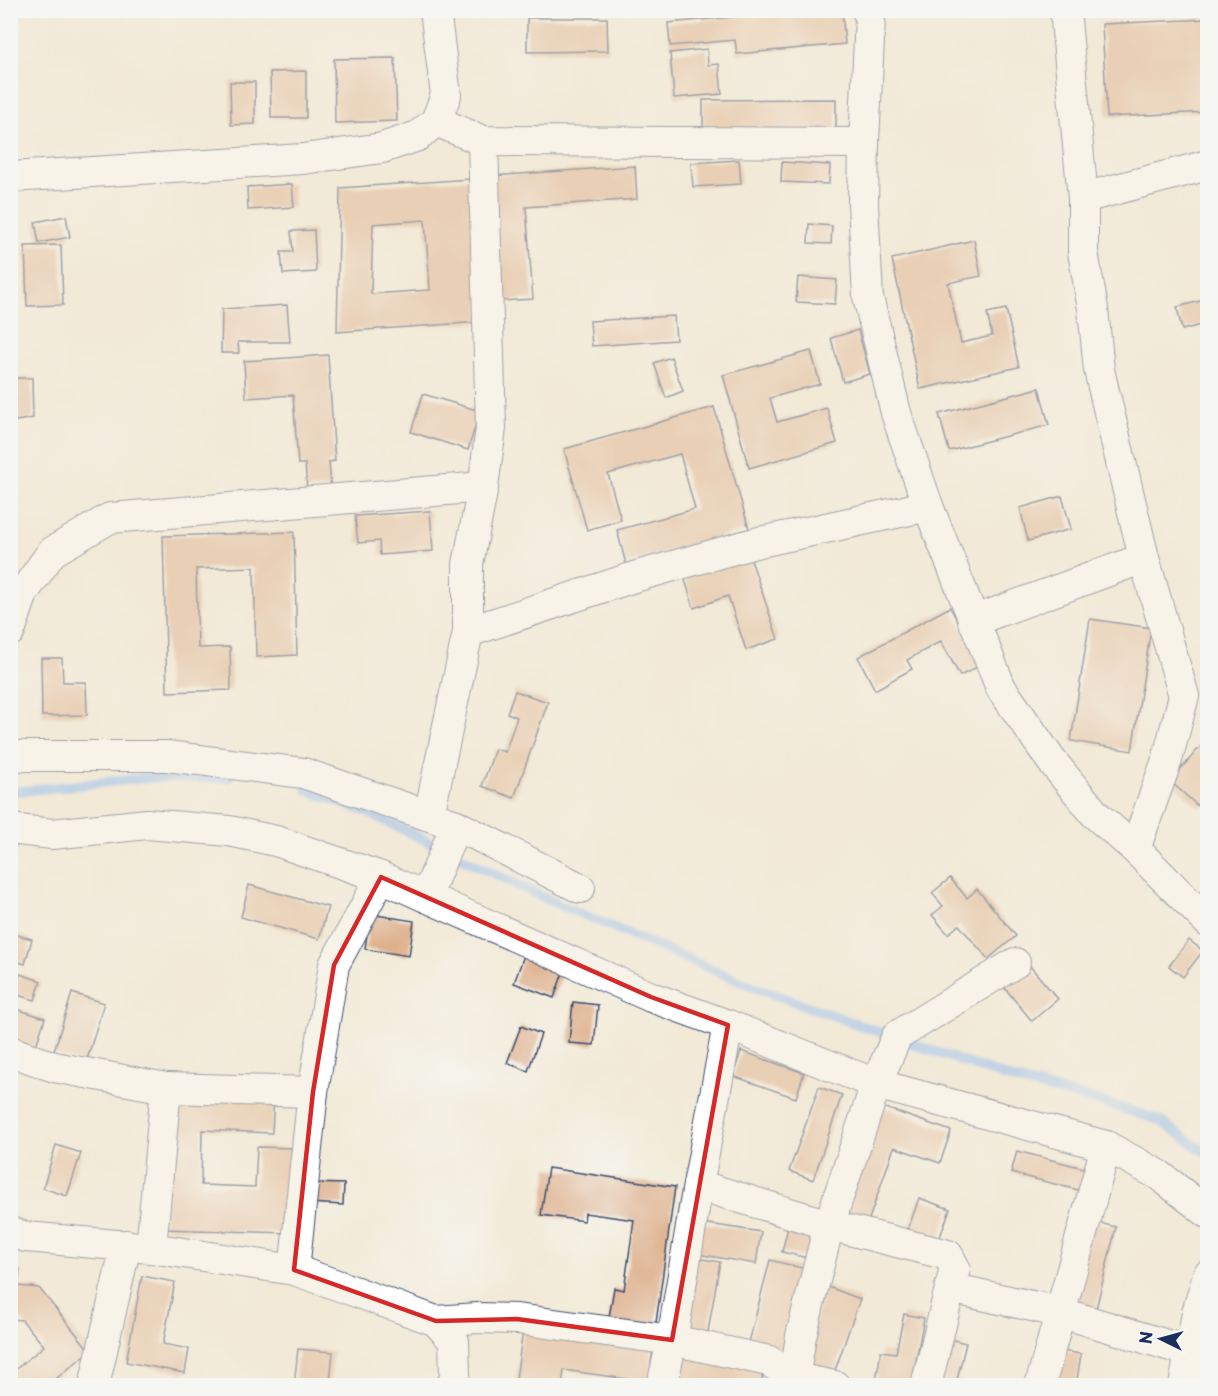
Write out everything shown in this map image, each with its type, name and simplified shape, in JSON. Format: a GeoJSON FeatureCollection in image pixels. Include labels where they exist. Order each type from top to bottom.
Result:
{"type":"FeatureCollection","features":[{"type":"Feature","properties":{"kind":"street"},"geometry":{"type":"LineString","coordinates":[[10,177],[325,156],[382,148],[418,136],[436,121],[446,95],[435,10]]}},
{"type":"Feature","properties":{"kind":"street"},"geometry":{"type":"LineString","coordinates":[[867,10],[870,18],[863,204],[867,297],[896,413],[928,506],[1001,688],[1051,760],[1096,815],[1135,849],[1208,922]]}},
{"type":"Feature","properties":{"kind":"street"},"geometry":{"type":"LineString","coordinates":[[1065,10],[1083,198],[1083,252],[1100,370],[1144,558],[1196,690],[1167,760],[1135,849]]}},
{"type":"Feature","properties":{"kind":"street"},"geometry":{"type":"LineString","coordinates":[[436,121],[483,141],[864,143]]}},
{"type":"Feature","properties":{"kind":"street"},"geometry":{"type":"LineString","coordinates":[[426,897],[443,838],[468,632],[468,564],[491,428],[483,141]]}},
{"type":"Feature","properties":{"kind":"street"},"geometry":{"type":"LineString","coordinates":[[1083,198],[1208,165]]}},
{"type":"Feature","properties":{"kind":"street"},"geometry":{"type":"LineString","coordinates":[[10,631],[23,593],[52,552],[110,518],[483,486]]}},
{"type":"Feature","properties":{"kind":"street"},"geometry":{"type":"LineString","coordinates":[[468,632],[634,577],[755,543],[928,506]]}},
{"type":"Feature","properties":{"kind":"street"},"geometry":{"type":"LineString","coordinates":[[973,621],[1144,558]]}},
{"type":"Feature","properties":{"kind":"street"},"geometry":{"type":"LineString","coordinates":[[10,756],[167,756],[303,773],[443,838],[580,888]]}},
{"type":"Feature","properties":{"kind":"street"},"geometry":{"type":"LineString","coordinates":[[10,829],[52,834],[147,824],[229,831],[276,841],[381,877],[651,997],[880,1074],[1106,1146],[1159,1175],[1208,1213]]}},
{"type":"Feature","properties":{"kind":"street"},"geometry":{"type":"LineString","coordinates":[[294,1270],[313,1092],[334,965],[381,877]]}},
{"type":"Feature","properties":{"kind":"street"},"geometry":{"type":"LineString","coordinates":[[793,1382],[801,1336],[829,1225],[880,1074],[897,1036],[1015,963]]}},
{"type":"Feature","properties":{"kind":"street"},"geometry":{"type":"LineString","coordinates":[[662,1386],[728,1024]]}},
{"type":"Feature","properties":{"kind":"street"},"geometry":{"type":"LineString","coordinates":[[10,1051],[54,1067],[166,1088],[313,1092]]}},
{"type":"Feature","properties":{"kind":"street"},"geometry":{"type":"LineString","coordinates":[[94,1386],[138,1246],[166,1088]]}},
{"type":"Feature","properties":{"kind":"street"},"geometry":{"type":"LineString","coordinates":[[1040,1386],[1106,1146]]}},
{"type":"Feature","properties":{"kind":"street"},"geometry":{"type":"LineString","coordinates":[[698,1185],[829,1225],[948,1255],[955,1268],[926,1386]]}},
{"type":"Feature","properties":{"kind":"street"},"geometry":{"type":"LineString","coordinates":[[10,1232],[26,1237],[138,1246],[294,1270],[436,1321],[477,1318],[517,1319],[672,1340],[769,1361],[793,1382],[835,1386]]}},
{"type":"Feature","properties":{"kind":"street"},"geometry":{"type":"LineString","coordinates":[[1184,1386],[1190,1352],[1202,1312],[1208,1275]]}},
{"type":"Feature","properties":{"kind":"street"},"geometry":{"type":"LineString","coordinates":[[950,1287],[1059,1311],[1190,1352]]}},
{"type":"Feature","properties":{"kind":"street"},"geometry":{"type":"LineString","coordinates":[[436,1321],[454,1341],[453,1386]]}},
{"type":"Feature","properties":{"kind":"highlighted area"},"geometry":{"type":"Polygon","coordinates":[[[381,877],[651,997],[728,1025],[672,1340],[517,1319],[436,1321],[294,1270],[313,1092],[334,965],[381,877]]]}},
{"type":"Feature","properties":{"kind":"building"},"geometry":{"type":"Polygon","coordinates":[[[810,10],[842,10],[845,44],[737,54],[735,40],[670,46],[668,23],[810,10]]]}},
{"type":"Feature","properties":{"kind":"building"},"geometry":{"type":"Polygon","coordinates":[[[527,18],[607,18],[608,51],[527,52],[527,18]]]}},
{"type":"Feature","properties":{"kind":"building"},"geometry":{"type":"Polygon","coordinates":[[[1208,19],[1208,112],[1107,117],[1102,24],[1208,19]]]}},
{"type":"Feature","properties":{"kind":"building"},"geometry":{"type":"Polygon","coordinates":[[[707,49],[708,65],[719,64],[722,94],[674,98],[670,53],[707,49]]]}},
{"type":"Feature","properties":{"kind":"building"},"geometry":{"type":"Polygon","coordinates":[[[395,58],[397,121],[335,123],[334,59],[395,58]]]}},
{"type":"Feature","properties":{"kind":"building"},"geometry":{"type":"Polygon","coordinates":[[[306,71],[306,118],[271,118],[270,72],[306,71]]]}},
{"type":"Feature","properties":{"kind":"building"},"geometry":{"type":"Polygon","coordinates":[[[230,82],[255,82],[255,124],[231,125],[230,82]]]}},
{"type":"Feature","properties":{"kind":"building"},"geometry":{"type":"Polygon","coordinates":[[[836,99],[836,133],[703,134],[703,100],[836,99]]]}},
{"type":"Feature","properties":{"kind":"building"},"geometry":{"type":"Polygon","coordinates":[[[739,160],[741,184],[693,187],[691,163],[739,160]]]}},
{"type":"Feature","properties":{"kind":"building"},"geometry":{"type":"Polygon","coordinates":[[[782,162],[830,165],[829,184],[781,182],[782,162]]]}},
{"type":"Feature","properties":{"kind":"building"},"geometry":{"type":"Polygon","coordinates":[[[635,166],[637,199],[526,207],[533,299],[499,301],[490,176],[635,166]]]}},
{"type":"Feature","properties":{"kind":"building"},"geometry":{"type":"Polygon","coordinates":[[[471,179],[481,322],[337,332],[340,188],[471,179]],[[425,220],[373,224],[371,294],[430,290],[425,220]]]}},
{"type":"Feature","properties":{"kind":"building"},"geometry":{"type":"Polygon","coordinates":[[[292,184],[294,207],[248,210],[247,187],[292,184]]]}},
{"type":"Feature","properties":{"kind":"building"},"geometry":{"type":"Polygon","coordinates":[[[66,216],[70,237],[39,243],[35,222],[66,216]]]}},
{"type":"Feature","properties":{"kind":"building"},"geometry":{"type":"Polygon","coordinates":[[[10,224],[12,224],[15,314],[10,314],[10,224]]]}},
{"type":"Feature","properties":{"kind":"building"},"geometry":{"type":"Polygon","coordinates":[[[809,224],[832,226],[831,244],[808,243],[809,224]]]}},
{"type":"Feature","properties":{"kind":"building"},"geometry":{"type":"Polygon","coordinates":[[[314,230],[316,272],[283,274],[281,252],[293,252],[291,231],[314,230]]]}},
{"type":"Feature","properties":{"kind":"building"},"geometry":{"type":"Polygon","coordinates":[[[974,240],[981,276],[948,283],[961,343],[992,336],[987,313],[1006,309],[1019,367],[920,389],[892,259],[974,240]]]}},
{"type":"Feature","properties":{"kind":"building"},"geometry":{"type":"Polygon","coordinates":[[[61,245],[63,305],[27,306],[25,246],[61,245]]]}},
{"type":"Feature","properties":{"kind":"building"},"geometry":{"type":"Polygon","coordinates":[[[798,277],[837,280],[835,304],[796,302],[798,277]]]}},
{"type":"Feature","properties":{"kind":"building"},"geometry":{"type":"Polygon","coordinates":[[[1208,299],[1208,323],[1182,330],[1177,307],[1208,299]]]}},
{"type":"Feature","properties":{"kind":"building"},"geometry":{"type":"Polygon","coordinates":[[[287,305],[290,342],[238,342],[239,353],[221,353],[222,309],[287,305]]]}},
{"type":"Feature","properties":{"kind":"building"},"geometry":{"type":"Polygon","coordinates":[[[674,316],[676,340],[592,346],[590,321],[674,316]]]}},
{"type":"Feature","properties":{"kind":"building"},"geometry":{"type":"Polygon","coordinates":[[[858,330],[870,374],[843,382],[831,338],[858,330]]]}},
{"type":"Feature","properties":{"kind":"building"},"geometry":{"type":"Polygon","coordinates":[[[811,351],[820,384],[770,398],[777,422],[827,408],[837,443],[749,468],[723,375],[811,351]]]}},
{"type":"Feature","properties":{"kind":"building"},"geometry":{"type":"Polygon","coordinates":[[[328,355],[335,461],[329,462],[331,488],[307,489],[305,464],[298,464],[293,395],[246,398],[244,361],[328,355]]]}},
{"type":"Feature","properties":{"kind":"building"},"geometry":{"type":"Polygon","coordinates":[[[671,357],[683,391],[666,398],[654,363],[671,357]]]}},
{"type":"Feature","properties":{"kind":"building"},"geometry":{"type":"Polygon","coordinates":[[[10,378],[32,378],[33,418],[10,422],[10,378]]]}},
{"type":"Feature","properties":{"kind":"building"},"geometry":{"type":"Polygon","coordinates":[[[1039,388],[1049,425],[949,451],[939,414],[1039,388]]]}},
{"type":"Feature","properties":{"kind":"building"},"geometry":{"type":"Polygon","coordinates":[[[423,394],[480,411],[468,450],[411,432],[423,394]]]}},
{"type":"Feature","properties":{"kind":"building"},"geometry":{"type":"Polygon","coordinates":[[[714,407],[749,529],[626,564],[617,530],[695,509],[680,454],[608,474],[621,520],[587,530],[564,449],[714,407]]]}},
{"type":"Feature","properties":{"kind":"building"},"geometry":{"type":"Polygon","coordinates":[[[1062,496],[1071,529],[1028,541],[1020,508],[1062,496]]]}},
{"type":"Feature","properties":{"kind":"building"},"geometry":{"type":"Polygon","coordinates":[[[430,511],[433,551],[380,555],[379,541],[358,543],[355,516],[430,511]]]}},
{"type":"Feature","properties":{"kind":"building"},"geometry":{"type":"Polygon","coordinates":[[[294,532],[297,655],[256,657],[254,567],[196,569],[198,648],[230,647],[231,690],[167,692],[163,536],[294,532]]]}},
{"type":"Feature","properties":{"kind":"building"},"geometry":{"type":"Polygon","coordinates":[[[748,551],[778,639],[746,650],[728,596],[694,608],[683,574],[748,551]]]}},
{"type":"Feature","properties":{"kind":"building"},"geometry":{"type":"Polygon","coordinates":[[[950,607],[981,665],[960,676],[941,641],[907,660],[912,669],[875,690],[858,657],[950,607]]]}},
{"type":"Feature","properties":{"kind":"building"},"geometry":{"type":"Polygon","coordinates":[[[1090,619],[1151,628],[1132,751],[1071,741],[1090,619]]]}},
{"type":"Feature","properties":{"kind":"building"},"geometry":{"type":"Polygon","coordinates":[[[41,658],[62,658],[63,682],[86,682],[87,715],[42,716],[41,658]]]}},
{"type":"Feature","properties":{"kind":"building"},"geometry":{"type":"Polygon","coordinates":[[[515,691],[548,702],[514,798],[482,786],[495,749],[505,752],[517,717],[507,713],[515,691]]]}},
{"type":"Feature","properties":{"kind":"building"},"geometry":{"type":"Polygon","coordinates":[[[1208,738],[1208,799],[1200,808],[1170,781],[1208,738]]]}},
{"type":"Feature","properties":{"kind":"building"},"geometry":{"type":"Polygon","coordinates":[[[950,878],[967,898],[977,889],[1016,936],[988,959],[959,925],[948,934],[932,915],[943,906],[932,893],[950,878]]]}},
{"type":"Feature","properties":{"kind":"building"},"geometry":{"type":"Polygon","coordinates":[[[249,885],[328,907],[319,939],[241,917],[249,885]]]}},
{"type":"Feature","properties":{"kind":"building"},"geometry":{"type":"Polygon","coordinates":[[[370,914],[414,921],[409,956],[365,949],[370,914]]]}},
{"type":"Feature","properties":{"kind":"building"},"geometry":{"type":"Polygon","coordinates":[[[10,933],[32,939],[25,964],[10,959],[10,933]]]}},
{"type":"Feature","properties":{"kind":"building"},"geometry":{"type":"Polygon","coordinates":[[[1189,940],[1203,951],[1183,977],[1169,966],[1189,940]]]}},
{"type":"Feature","properties":{"kind":"building"},"geometry":{"type":"Polygon","coordinates":[[[526,950],[566,964],[554,998],[514,983],[526,950]]]}},
{"type":"Feature","properties":{"kind":"building"},"geometry":{"type":"Polygon","coordinates":[[[1029,965],[1058,999],[1032,1021],[1004,987],[1029,965]]]}},
{"type":"Feature","properties":{"kind":"building"},"geometry":{"type":"Polygon","coordinates":[[[20,974],[41,981],[35,1000],[14,994],[20,974]]]}},
{"type":"Feature","properties":{"kind":"building"},"geometry":{"type":"Polygon","coordinates":[[[72,993],[104,1003],[86,1063],[53,1054],[72,993]]]}},
{"type":"Feature","properties":{"kind":"building"},"geometry":{"type":"Polygon","coordinates":[[[573,1002],[598,1005],[594,1045],[569,1043],[573,1002]]]}},
{"type":"Feature","properties":{"kind":"building"},"geometry":{"type":"Polygon","coordinates":[[[10,1007],[45,1018],[35,1049],[10,1041],[10,1007]]]}},
{"type":"Feature","properties":{"kind":"building"},"geometry":{"type":"Polygon","coordinates":[[[521,1026],[541,1034],[528,1071],[507,1063],[521,1026]]]}},
{"type":"Feature","properties":{"kind":"building"},"geometry":{"type":"Polygon","coordinates":[[[741,1051],[804,1073],[796,1098],[733,1076],[741,1051]]]}},
{"type":"Feature","properties":{"kind":"building"},"geometry":{"type":"Polygon","coordinates":[[[819,1087],[842,1095],[813,1180],[789,1171],[819,1087]]]}},
{"type":"Feature","properties":{"kind":"building"},"geometry":{"type":"Polygon","coordinates":[[[170,1092],[274,1096],[272,1133],[202,1130],[201,1185],[255,1187],[257,1147],[293,1148],[290,1233],[164,1229],[170,1092]]]}},
{"type":"Feature","properties":{"kind":"building"},"geometry":{"type":"Polygon","coordinates":[[[874,1104],[951,1131],[940,1163],[894,1147],[866,1228],[835,1217],[874,1104]]]}},
{"type":"Feature","properties":{"kind":"building"},"geometry":{"type":"Polygon","coordinates":[[[56,1145],[81,1153],[67,1196],[43,1188],[56,1145]]]}},
{"type":"Feature","properties":{"kind":"building"},"geometry":{"type":"Polygon","coordinates":[[[1017,1151],[1095,1171],[1090,1193],[1011,1173],[1017,1151]]]}},
{"type":"Feature","properties":{"kind":"building"},"geometry":{"type":"Polygon","coordinates":[[[548,1168],[675,1187],[655,1330],[608,1323],[614,1288],[624,1290],[634,1220],[585,1213],[584,1221],[541,1215],[548,1168]]]}},
{"type":"Feature","properties":{"kind":"building"},"geometry":{"type":"Polygon","coordinates":[[[310,1183],[344,1184],[343,1205],[309,1203],[310,1183]]]}},
{"type":"Feature","properties":{"kind":"building"},"geometry":{"type":"Polygon","coordinates":[[[919,1198],[950,1209],[936,1248],[905,1238],[919,1198]]]}},
{"type":"Feature","properties":{"kind":"building"},"geometry":{"type":"Polygon","coordinates":[[[1087,1220],[1116,1227],[1096,1309],[1066,1302],[1087,1220]]]}},
{"type":"Feature","properties":{"kind":"building"},"geometry":{"type":"Polygon","coordinates":[[[702,1223],[761,1232],[756,1264],[697,1254],[702,1223]]]}},
{"type":"Feature","properties":{"kind":"building"},"geometry":{"type":"Polygon","coordinates":[[[788,1227],[819,1235],[812,1259],[782,1252],[788,1227]]]}},
{"type":"Feature","properties":{"kind":"building"},"geometry":{"type":"Polygon","coordinates":[[[696,1258],[720,1262],[706,1343],[683,1339],[696,1258]]]}},
{"type":"Feature","properties":{"kind":"building"},"geometry":{"type":"Polygon","coordinates":[[[770,1260],[806,1269],[783,1359],[747,1350],[770,1260]]]}},
{"type":"Feature","properties":{"kind":"building"},"geometry":{"type":"Polygon","coordinates":[[[10,1268],[20,1269],[18,1286],[39,1288],[90,1351],[47,1386],[10,1386],[10,1374],[44,1346],[22,1320],[10,1319],[10,1268]]]}},
{"type":"Feature","properties":{"kind":"building"},"geometry":{"type":"Polygon","coordinates":[[[142,1276],[175,1282],[163,1344],[189,1349],[185,1373],[126,1362],[142,1276]]]}},
{"type":"Feature","properties":{"kind":"building"},"geometry":{"type":"Polygon","coordinates":[[[826,1286],[860,1299],[833,1376],[799,1364],[826,1286]]]}},
{"type":"Feature","properties":{"kind":"building"},"geometry":{"type":"Polygon","coordinates":[[[904,1314],[924,1318],[911,1386],[875,1386],[881,1351],[896,1353],[904,1314]]]}},
{"type":"Feature","properties":{"kind":"building"},"geometry":{"type":"Polygon","coordinates":[[[524,1323],[654,1341],[648,1386],[626,1386],[627,1379],[564,1370],[562,1386],[515,1386],[524,1323]]]}},
{"type":"Feature","properties":{"kind":"building"},"geometry":{"type":"Polygon","coordinates":[[[945,1338],[966,1343],[957,1380],[974,1386],[933,1386],[945,1338]]]}},
{"type":"Feature","properties":{"kind":"building"},"geometry":{"type":"Polygon","coordinates":[[[298,1349],[333,1352],[330,1382],[340,1386],[294,1386],[298,1349]]]}},
{"type":"Feature","properties":{"kind":"building"},"geometry":{"type":"Polygon","coordinates":[[[1051,1349],[1081,1354],[1076,1386],[1045,1386],[1051,1349]]]}},
{"type":"Feature","properties":{"kind":"building"},"geometry":{"type":"Polygon","coordinates":[[[682,1352],[764,1366],[761,1386],[677,1386],[682,1352]]]}},
{"type":"Feature","properties":{"kind":"waterway"},"geometry":{"type":"LineString","coordinates":[[10,792],[156,777],[229,778]]}},
{"type":"Feature","properties":{"kind":"waterway"},"geometry":{"type":"LineString","coordinates":[[307,790],[367,812],[551,901],[756,988],[1015,1080],[1102,1102],[1159,1120],[1208,1154]]}}]}
